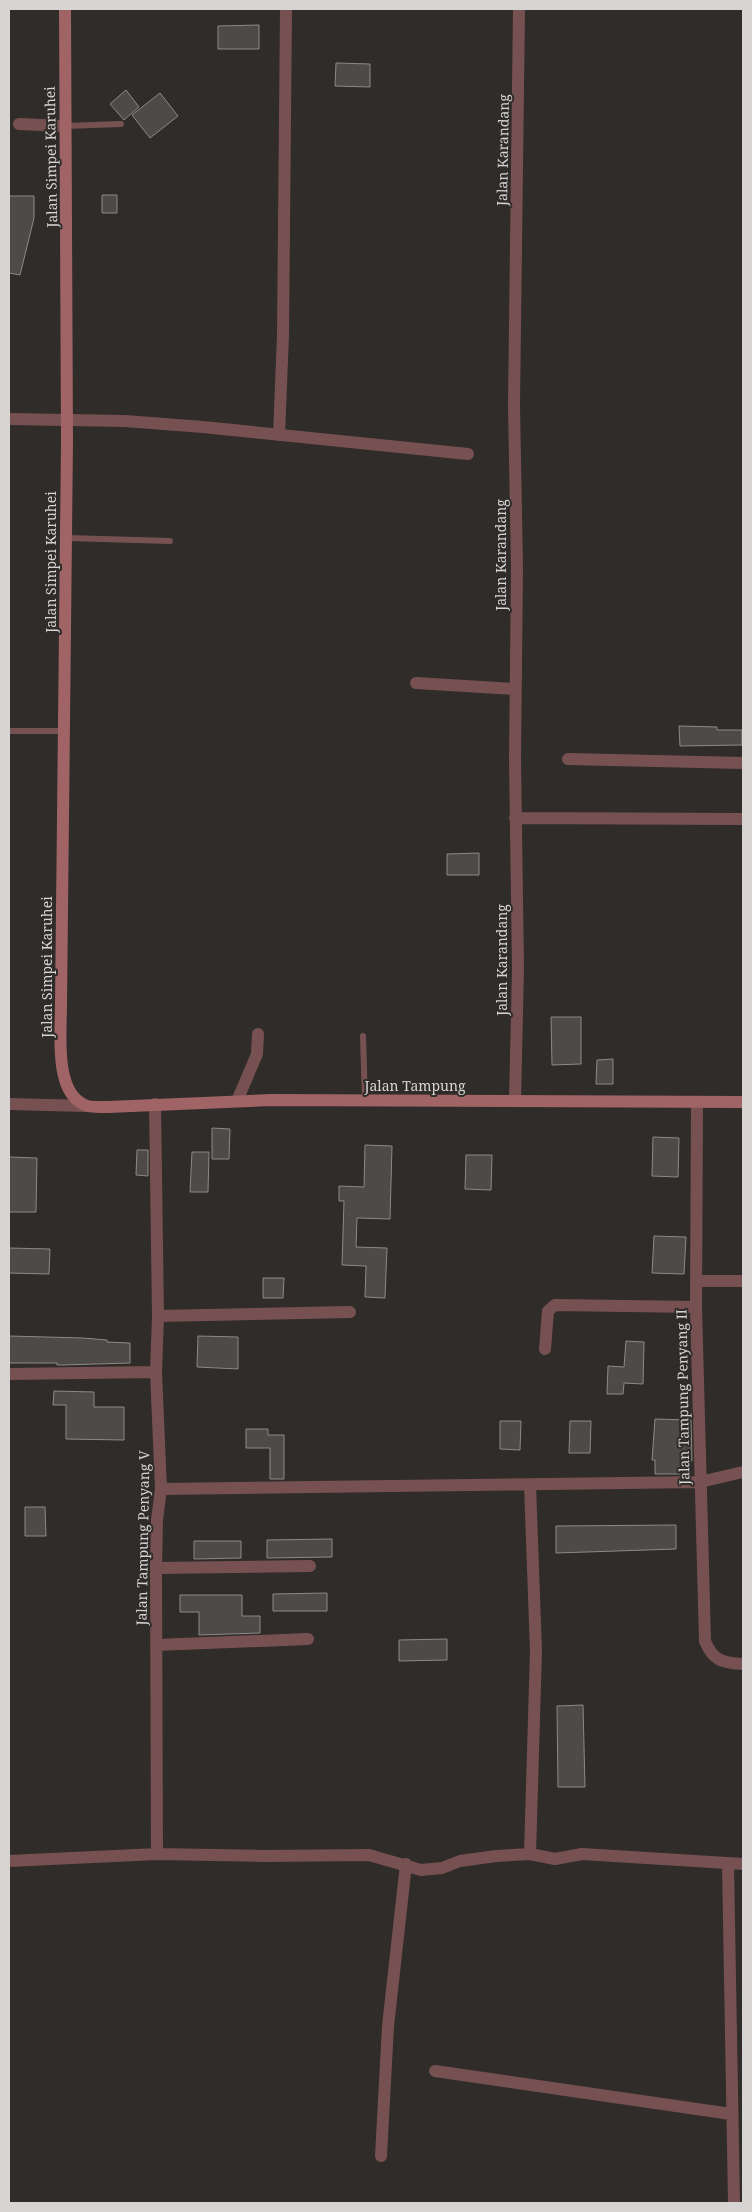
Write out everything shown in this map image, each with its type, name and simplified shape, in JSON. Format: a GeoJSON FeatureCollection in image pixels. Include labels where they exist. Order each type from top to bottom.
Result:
{"type":"FeatureCollection","features":[{"type":"Feature","properties":{"kind":"main road","name":"Jalan Simpei Karuhei"},"geometry":{"type":"LineString","coordinates":[[65,9],[67,420],[60,1005],[62,1064],[67,1089],[77,1100],[86,1106]]}},
{"type":"Feature","properties":{"kind":"main road","name":"Jalan Tampung"},"geometry":{"type":"LineString","coordinates":[[86,1106],[108,1107],[237,1101],[743,1102]]}},
{"type":"Feature","properties":{"kind":"street"},"geometry":{"type":"LineString","coordinates":[[279,435],[286,9]]}},
{"type":"Feature","properties":{"kind":"street","name":"Jalan Karandang"},"geometry":{"type":"LineString","coordinates":[[515,1101],[518,968],[515,818],[516,568],[514,405],[520,9]]}},
{"type":"Feature","properties":{"kind":"street"},"geometry":{"type":"LineString","coordinates":[[19,124],[66,126]]}},
{"type":"Feature","properties":{"kind":"street"},"geometry":{"type":"LineString","coordinates":[[9,419],[125,421],[468,454]]}},
{"type":"Feature","properties":{"kind":"street"},"geometry":{"type":"LineString","coordinates":[[416,683],[516,689]]}},
{"type":"Feature","properties":{"kind":"street"},"geometry":{"type":"LineString","coordinates":[[568,759],[743,763]]}},
{"type":"Feature","properties":{"kind":"street"},"geometry":{"type":"LineString","coordinates":[[515,818],[743,819]]}},
{"type":"Feature","properties":{"kind":"street"},"geometry":{"type":"LineString","coordinates":[[237,1101],[257,1054],[258,1034]]}},
{"type":"Feature","properties":{"kind":"street","name":"Jalan Tampung Penyang II"},"geometry":{"type":"LineString","coordinates":[[697,1103],[696,1307],[705,1641],[710,1653],[716,1658],[729,1663],[743,1664]]}},
{"type":"Feature","properties":{"kind":"street"},"geometry":{"type":"LineString","coordinates":[[9,1104],[86,1106]]}},
{"type":"Feature","properties":{"kind":"street","name":"Jalan Tampung Penyang V"},"geometry":{"type":"LineString","coordinates":[[155,1104],[158,1316],[156,1372],[161,1489],[157,1520],[156,1568],[157,1854]]}},
{"type":"Feature","properties":{"kind":"street"},"geometry":{"type":"LineString","coordinates":[[696,1281],[743,1281]]}},
{"type":"Feature","properties":{"kind":"street"},"geometry":{"type":"LineString","coordinates":[[545,1349],[548,1311],[555,1305],[696,1307]]}},
{"type":"Feature","properties":{"kind":"street"},"geometry":{"type":"LineString","coordinates":[[158,1316],[350,1312]]}},
{"type":"Feature","properties":{"kind":"street"},"geometry":{"type":"LineString","coordinates":[[9,1374],[156,1372]]}},
{"type":"Feature","properties":{"kind":"street"},"geometry":{"type":"LineString","coordinates":[[161,1489],[700,1482],[743,1472]]}},
{"type":"Feature","properties":{"kind":"street"},"geometry":{"type":"LineString","coordinates":[[530,1485],[536,1652],[530,1854]]}},
{"type":"Feature","properties":{"kind":"street"},"geometry":{"type":"LineString","coordinates":[[156,1568],[310,1566]]}},
{"type":"Feature","properties":{"kind":"street"},"geometry":{"type":"LineString","coordinates":[[156,1645],[308,1639]]}},
{"type":"Feature","properties":{"kind":"street"},"geometry":{"type":"LineString","coordinates":[[9,1861],[157,1854],[369,1855],[406,1864],[421,1870],[442,1868],[460,1861],[496,1856],[530,1854],[548,1859],[582,1854],[743,1864]]}},
{"type":"Feature","properties":{"kind":"street"},"geometry":{"type":"LineString","coordinates":[[380,2156],[388,2026],[406,1864]]}},
{"type":"Feature","properties":{"kind":"street"},"geometry":{"type":"LineString","coordinates":[[728,1864],[734,2203]]}},
{"type":"Feature","properties":{"kind":"street"},"geometry":{"type":"LineString","coordinates":[[435,2071],[732,2114]]}},
{"type":"Feature","properties":{"kind":"lane"},"geometry":{"type":"LineString","coordinates":[[66,126],[121,124]]}},
{"type":"Feature","properties":{"kind":"lane"},"geometry":{"type":"LineString","coordinates":[[66,538],[170,541]]}},
{"type":"Feature","properties":{"kind":"lane"},"geometry":{"type":"LineString","coordinates":[[9,731],[64,731]]}},
{"type":"Feature","properties":{"kind":"lane"},"geometry":{"type":"LineString","coordinates":[[363,1036],[365,1101]]}},
{"type":"Feature","properties":{"kind":"building"},"geometry":{"type":"Polygon","coordinates":[[[259,25],[259,49],[218,49],[218,26],[259,25]]]}},
{"type":"Feature","properties":{"kind":"building"},"geometry":{"type":"Polygon","coordinates":[[[336,63],[370,64],[370,87],[335,86],[336,63]]]}},
{"type":"Feature","properties":{"kind":"building"},"geometry":{"type":"Polygon","coordinates":[[[126,90],[139,107],[124,120],[110,104],[126,90]]]}},
{"type":"Feature","properties":{"kind":"building"},"geometry":{"type":"Polygon","coordinates":[[[160,93],[178,116],[150,138],[132,115],[160,93]]]}},
{"type":"Feature","properties":{"kind":"building"},"geometry":{"type":"Polygon","coordinates":[[[102,195],[117,195],[117,213],[102,213],[102,195]]]}},
{"type":"Feature","properties":{"kind":"building"},"geometry":{"type":"Polygon","coordinates":[[[9,196],[34,196],[34,218],[20,275],[9,273],[9,196]]]}},
{"type":"Feature","properties":{"kind":"building"},"geometry":{"type":"Polygon","coordinates":[[[679,726],[717,727],[717,730],[742,730],[742,745],[680,746],[679,726]]]}},
{"type":"Feature","properties":{"kind":"building"},"geometry":{"type":"Polygon","coordinates":[[[479,853],[479,875],[447,875],[447,854],[479,853]]]}},
{"type":"Feature","properties":{"kind":"building"},"geometry":{"type":"Polygon","coordinates":[[[551,1017],[581,1017],[581,1064],[552,1065],[551,1017]]]}},
{"type":"Feature","properties":{"kind":"building"},"geometry":{"type":"Polygon","coordinates":[[[613,1059],[613,1084],[596,1084],[597,1060],[613,1059]]]}},
{"type":"Feature","properties":{"kind":"building"},"geometry":{"type":"Polygon","coordinates":[[[212,1128],[230,1129],[229,1159],[212,1159],[212,1128]]]}},
{"type":"Feature","properties":{"kind":"building"},"geometry":{"type":"Polygon","coordinates":[[[653,1137],[679,1138],[678,1177],[652,1176],[653,1137]]]}},
{"type":"Feature","properties":{"kind":"building"},"geometry":{"type":"Polygon","coordinates":[[[365,1145],[392,1146],[390,1219],[357,1218],[356,1247],[387,1248],[385,1298],[365,1297],[366,1266],[342,1265],[344,1201],[339,1201],[339,1186],[364,1187],[365,1145]]]}},
{"type":"Feature","properties":{"kind":"building"},"geometry":{"type":"Polygon","coordinates":[[[137,1150],[148,1150],[148,1176],[136,1175],[137,1150]]]}},
{"type":"Feature","properties":{"kind":"building"},"geometry":{"type":"Polygon","coordinates":[[[192,1152],[209,1152],[208,1192],[190,1192],[192,1152]]]}},
{"type":"Feature","properties":{"kind":"building"},"geometry":{"type":"Polygon","coordinates":[[[466,1155],[492,1155],[491,1190],[465,1189],[466,1155]]]}},
{"type":"Feature","properties":{"kind":"building"},"geometry":{"type":"Polygon","coordinates":[[[9,1157],[37,1158],[36,1212],[9,1212],[9,1157]]]}},
{"type":"Feature","properties":{"kind":"building"},"geometry":{"type":"Polygon","coordinates":[[[654,1236],[686,1237],[684,1274],[652,1273],[654,1236]]]}},
{"type":"Feature","properties":{"kind":"building"},"geometry":{"type":"Polygon","coordinates":[[[9,1248],[50,1249],[49,1274],[9,1273],[9,1248]]]}},
{"type":"Feature","properties":{"kind":"building"},"geometry":{"type":"Polygon","coordinates":[[[263,1278],[284,1278],[283,1298],[263,1298],[263,1278]]]}},
{"type":"Feature","properties":{"kind":"building"},"geometry":{"type":"Polygon","coordinates":[[[9,1336],[83,1338],[130,1343],[130,1363],[57,1365],[57,1363],[9,1363],[9,1336]]]}},
{"type":"Feature","properties":{"kind":"building"},"geometry":{"type":"Polygon","coordinates":[[[198,1336],[238,1337],[238,1369],[197,1367],[198,1336]]]}},
{"type":"Feature","properties":{"kind":"building"},"geometry":{"type":"Polygon","coordinates":[[[626,1341],[644,1342],[643,1384],[624,1383],[623,1394],[607,1394],[608,1366],[624,1367],[626,1341]]]}},
{"type":"Feature","properties":{"kind":"building"},"geometry":{"type":"Polygon","coordinates":[[[54,1391],[94,1392],[94,1407],[124,1407],[124,1440],[66,1439],[66,1405],[53,1405],[54,1391]]]}},
{"type":"Feature","properties":{"kind":"building"},"geometry":{"type":"Polygon","coordinates":[[[655,1419],[691,1420],[692,1461],[689,1461],[688,1474],[655,1474],[655,1460],[652,1460],[655,1419]]]}},
{"type":"Feature","properties":{"kind":"building"},"geometry":{"type":"Polygon","coordinates":[[[500,1421],[521,1421],[520,1450],[500,1449],[500,1421]]]}},
{"type":"Feature","properties":{"kind":"building"},"geometry":{"type":"Polygon","coordinates":[[[570,1421],[591,1421],[590,1453],[569,1453],[570,1421]]]}},
{"type":"Feature","properties":{"kind":"building"},"geometry":{"type":"Polygon","coordinates":[[[246,1429],[268,1429],[268,1435],[284,1435],[284,1479],[270,1479],[270,1448],[246,1448],[246,1429]]]}},
{"type":"Feature","properties":{"kind":"building"},"geometry":{"type":"Polygon","coordinates":[[[25,1507],[45,1507],[46,1536],[25,1536],[25,1507]]]}},
{"type":"Feature","properties":{"kind":"building"},"geometry":{"type":"Polygon","coordinates":[[[676,1525],[676,1549],[556,1553],[556,1526],[676,1525]]]}},
{"type":"Feature","properties":{"kind":"building"},"geometry":{"type":"Polygon","coordinates":[[[332,1539],[332,1557],[267,1558],[267,1540],[332,1539]]]}},
{"type":"Feature","properties":{"kind":"building"},"geometry":{"type":"Polygon","coordinates":[[[194,1541],[241,1541],[241,1558],[194,1559],[194,1541]]]}},
{"type":"Feature","properties":{"kind":"building"},"geometry":{"type":"Polygon","coordinates":[[[327,1593],[327,1611],[273,1611],[273,1594],[327,1593]]]}},
{"type":"Feature","properties":{"kind":"building"},"geometry":{"type":"Polygon","coordinates":[[[180,1595],[242,1595],[242,1616],[260,1616],[260,1633],[199,1635],[199,1612],[180,1612],[180,1595]]]}},
{"type":"Feature","properties":{"kind":"building"},"geometry":{"type":"Polygon","coordinates":[[[447,1639],[447,1660],[399,1661],[399,1640],[447,1639]]]}},
{"type":"Feature","properties":{"kind":"building"},"geometry":{"type":"Polygon","coordinates":[[[583,1705],[585,1787],[558,1787],[557,1706],[583,1705]]]}}]}
